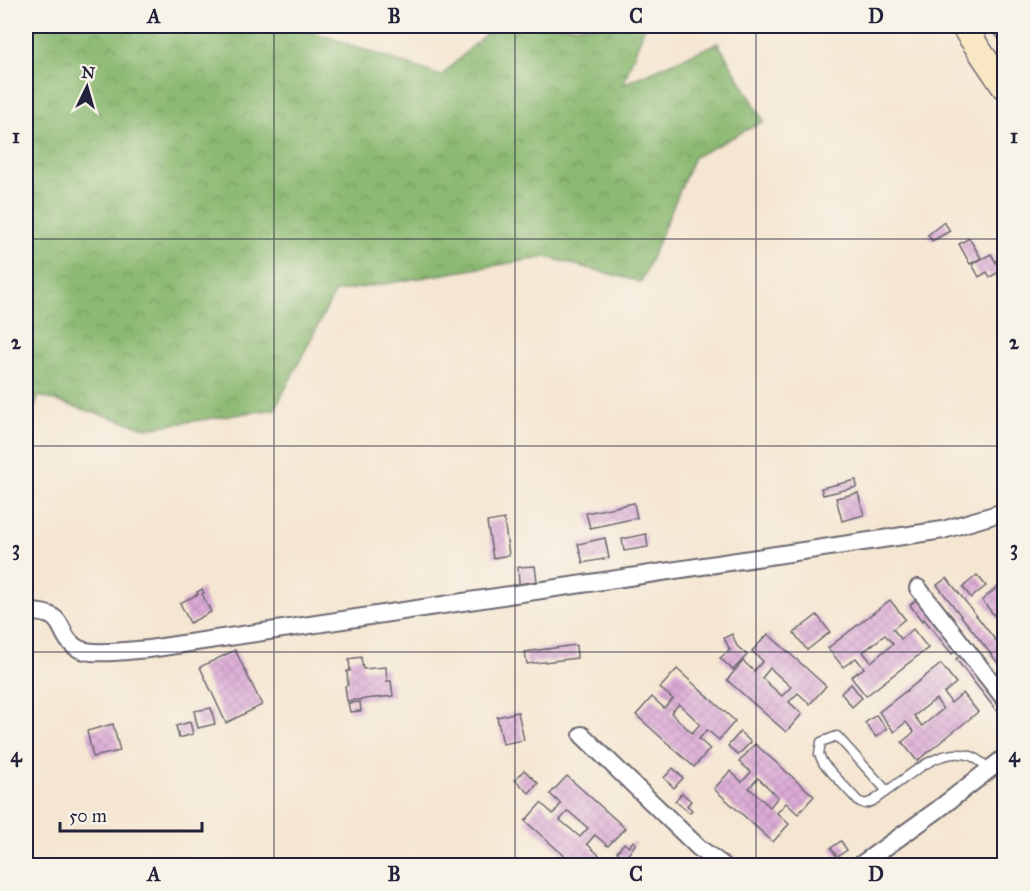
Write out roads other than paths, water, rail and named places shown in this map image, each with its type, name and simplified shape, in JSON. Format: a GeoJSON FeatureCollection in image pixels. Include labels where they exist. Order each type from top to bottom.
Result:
{"type":"FeatureCollection","features":[{"type":"Feature","properties":{"kind":"main road"},"geometry":{"type":"LineString","coordinates":[[963,26],[1005,87]]}},
{"type":"Feature","properties":{"kind":"street"},"geometry":{"type":"LineString","coordinates":[[26,612],[48,614],[61,624],[68,641],[80,650],[99,652],[148,649],[943,530],[1005,512]]}},
{"type":"Feature","properties":{"kind":"street"},"geometry":{"type":"LineString","coordinates":[[918,588],[1005,698]]}},
{"type":"Feature","properties":{"kind":"street"},"geometry":{"type":"LineString","coordinates":[[582,735],[699,848],[724,866]]}},
{"type":"Feature","properties":{"kind":"street"},"geometry":{"type":"LineString","coordinates":[[859,866],[1005,758]]}},
{"type":"Feature","properties":{"kind":"lane"},"geometry":{"type":"LineString","coordinates":[[887,791],[837,736],[821,742],[819,754],[823,763],[858,801],[865,804],[873,801],[936,759],[950,755],[970,756],[991,769]]}}]}
